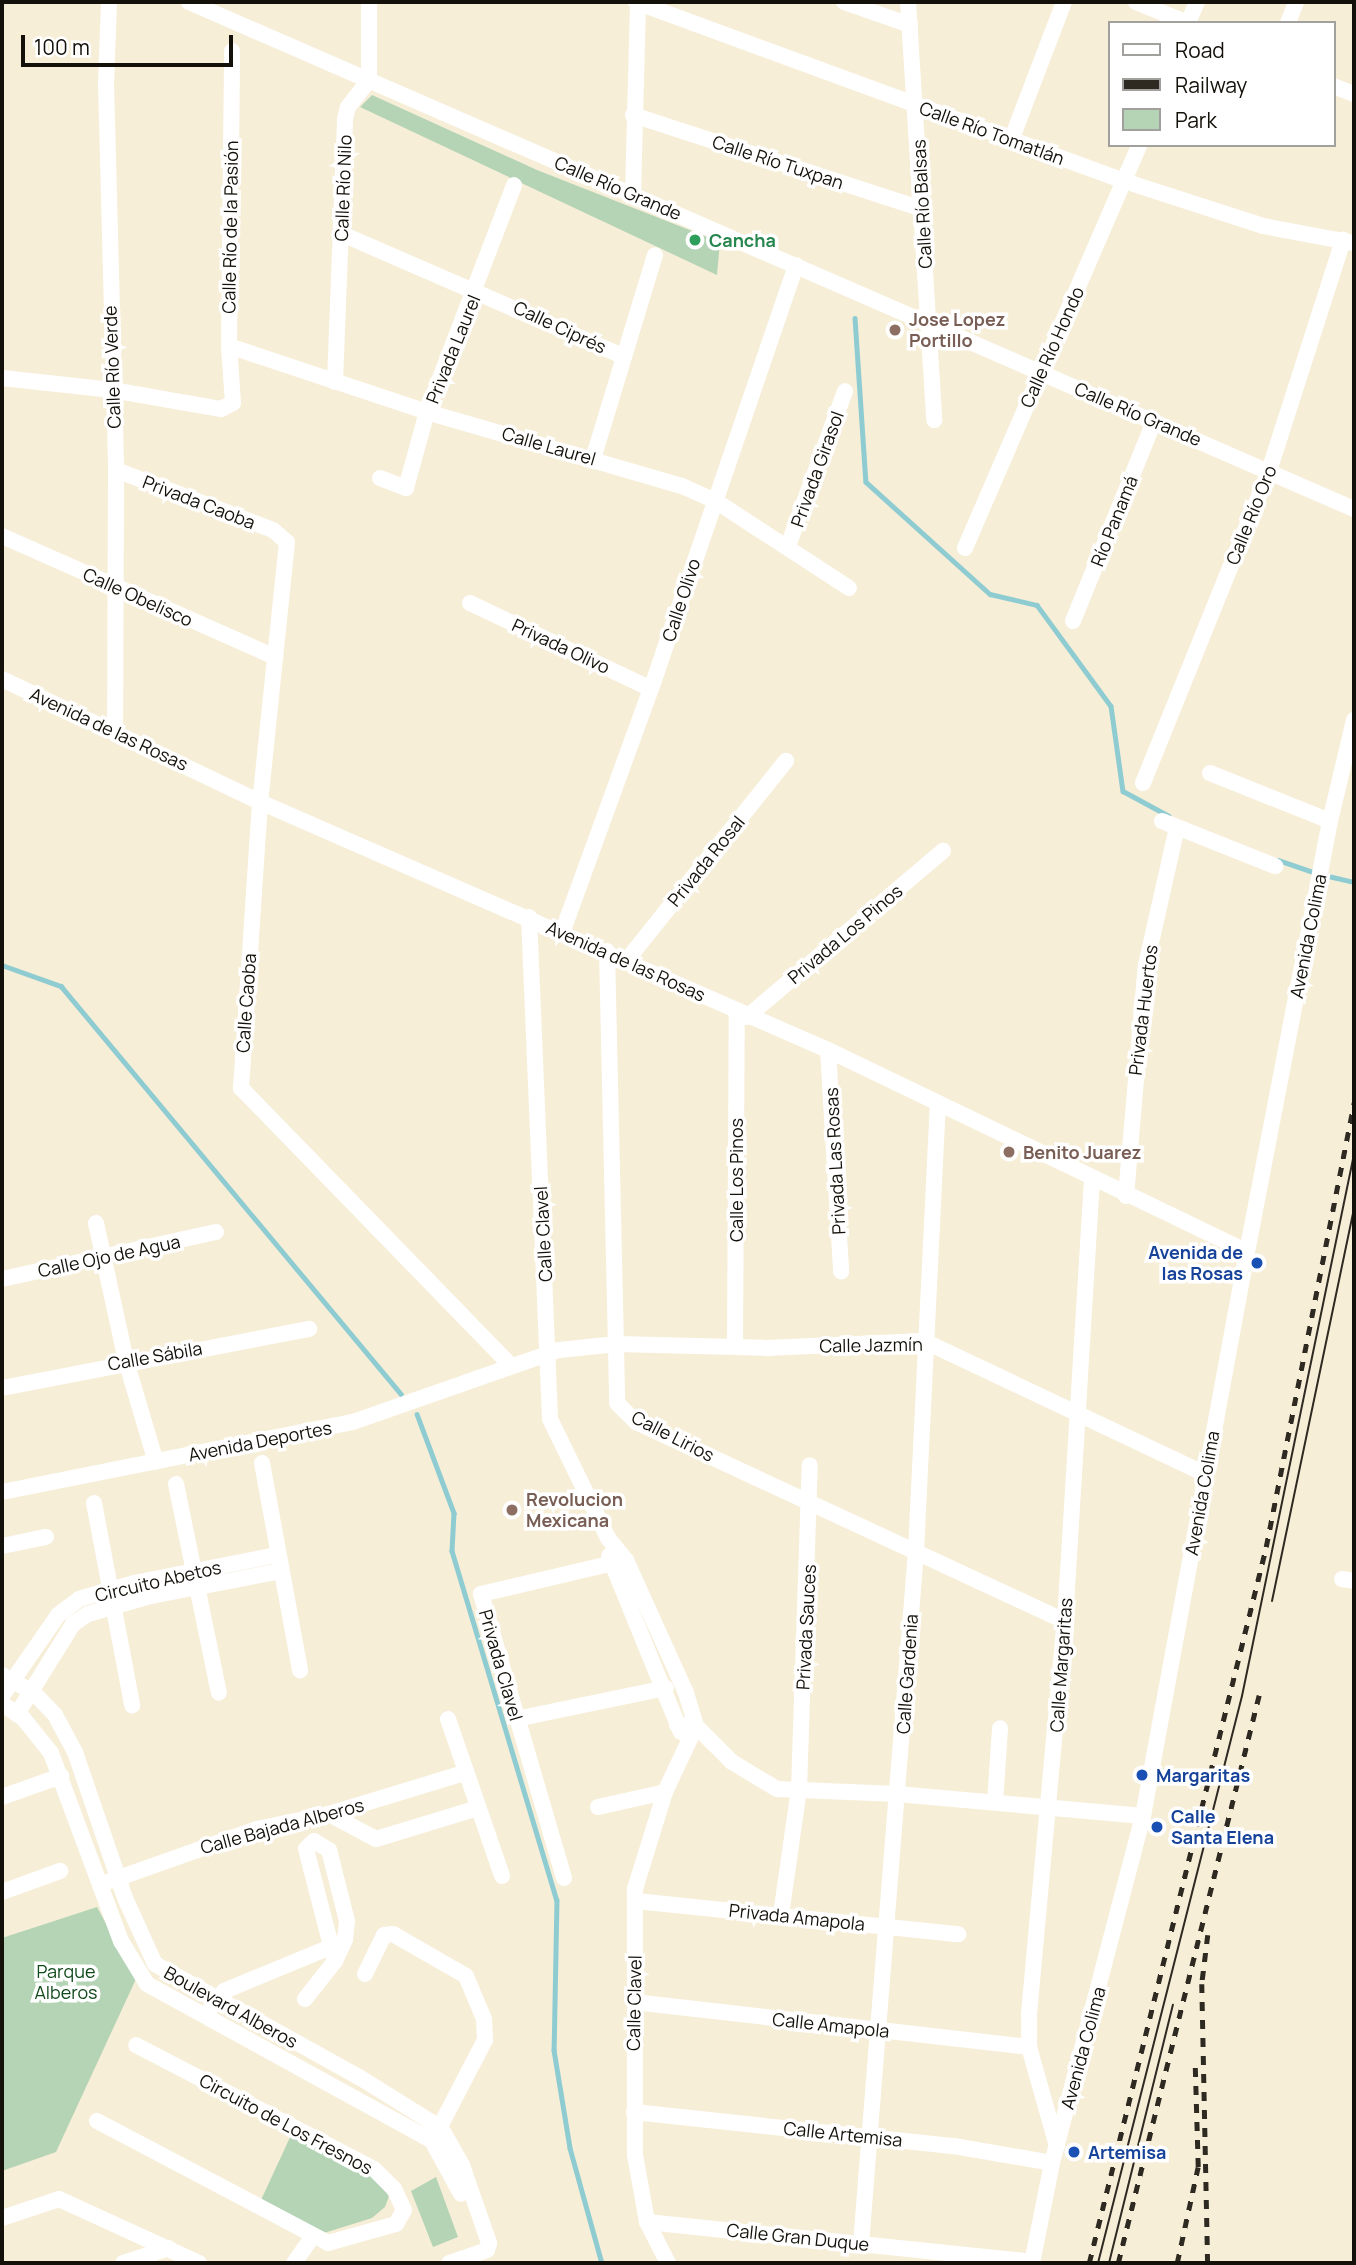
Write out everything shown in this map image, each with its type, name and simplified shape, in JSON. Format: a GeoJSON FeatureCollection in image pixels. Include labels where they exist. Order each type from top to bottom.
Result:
{"type":"FeatureCollection","features":[{"type":"Feature","properties":{"kind":"street","name":"Calle Río Verde"},"geometry":{"type":"LineString","coordinates":[[109,2],[106,82],[116,470],[115,732]]}},
{"type":"Feature","properties":{"kind":"street","name":"Calle Río Grande"},"geometry":{"type":"LineString","coordinates":[[189,2],[1354,509]]}},
{"type":"Feature","properties":{"kind":"street"},"geometry":{"type":"LineString","coordinates":[[369,2],[369,80]]}},
{"type":"Feature","properties":{"kind":"street"},"geometry":{"type":"LineString","coordinates":[[633,195],[637,2]]}},
{"type":"Feature","properties":{"kind":"street","name":"Calle Río Tomatlán"},"geometry":{"type":"LineString","coordinates":[[637,2],[1124,181],[1263,226],[1349,242]]}},
{"type":"Feature","properties":{"kind":"street"},"geometry":{"type":"LineString","coordinates":[[844,2],[910,25]]}},
{"type":"Feature","properties":{"kind":"street","name":"Calle Río Balsas"},"geometry":{"type":"LineString","coordinates":[[908,2],[917,106],[934,420]]}},
{"type":"Feature","properties":{"kind":"street"},"geometry":{"type":"LineString","coordinates":[[1012,138],[1064,2]]}},
{"type":"Feature","properties":{"kind":"street"},"geometry":{"type":"LineString","coordinates":[[1136,2],[1183,21]]}},
{"type":"Feature","properties":{"kind":"street"},"geometry":{"type":"LineString","coordinates":[[1189,21],[1197,2]]}},
{"type":"Feature","properties":{"kind":"street"},"geometry":{"type":"LineString","coordinates":[[1289,21],[1296,2]]}},
{"type":"Feature","properties":{"kind":"street","name":"Calle Río de la Pasión"},"geometry":{"type":"LineString","coordinates":[[112,390],[221,409],[233,403],[229,346],[232,51]]}},
{"type":"Feature","properties":{"kind":"street","name":"Calle Río Nilo"},"geometry":{"type":"LineString","coordinates":[[335,382],[345,119],[348,107],[369,80]]}},
{"type":"Feature","properties":{"kind":"street"},"geometry":{"type":"LineString","coordinates":[[1335,87],[1354,94]]}},
{"type":"Feature","properties":{"kind":"street","name":"Calle Río Tuxpan"},"geometry":{"type":"LineString","coordinates":[[634,114],[923,209]]}},
{"type":"Feature","properties":{"kind":"street","name":"Calle Río Hondo"},"geometry":{"type":"LineString","coordinates":[[965,548],[1138,147]]}},
{"type":"Feature","properties":{"kind":"street","name":"Privada Laurel"},"geometry":{"type":"LineString","coordinates":[[380,478],[406,488],[427,412],[514,185]]}},
{"type":"Feature","properties":{"kind":"street","name":"Calle Ciprés"},"geometry":{"type":"LineString","coordinates":[[342,234],[476,289],[622,355]]}},
{"type":"Feature","properties":{"kind":"street","name":"Calle Río Oro"},"geometry":{"type":"LineString","coordinates":[[1143,783],[1269,471],[1349,242]]}},
{"type":"Feature","properties":{"kind":"street"},"geometry":{"type":"LineString","coordinates":[[593,458],[622,355],[655,255]]}},
{"type":"Feature","properties":{"kind":"street","name":"Calle Olivo"},"geometry":{"type":"LineString","coordinates":[[562,933],[651,689],[796,265]]}},
{"type":"Feature","properties":{"kind":"street","name":"Calle Laurel"},"geometry":{"type":"LineString","coordinates":[[229,346],[427,412],[593,458],[714,500],[849,588]]}},
{"type":"Feature","properties":{"kind":"street"},"geometry":{"type":"LineString","coordinates":[[2,378],[112,390]]}},
{"type":"Feature","properties":{"kind":"street","name":"Privada Girasol"},"geometry":{"type":"LineString","coordinates":[[788,546],[845,391]]}},
{"type":"Feature","properties":{"kind":"street","name":"Río Panamá"},"geometry":{"type":"LineString","coordinates":[[1073,621],[1154,422]]}},
{"type":"Feature","properties":{"kind":"street","name":"Privada Caoba"},"geometry":{"type":"LineString","coordinates":[[116,470],[282,535]]}},
{"type":"Feature","properties":{"kind":"street","name":"Calle Caoba"},"geometry":{"type":"LineString","coordinates":[[282,535],[289,553],[260,802],[241,1088],[510,1365]]}},
{"type":"Feature","properties":{"kind":"street","name":"Calle Obelisco"},"geometry":{"type":"LineString","coordinates":[[2,536],[275,657]]}},
{"type":"Feature","properties":{"kind":"street","name":"Privada Olivo"},"geometry":{"type":"LineString","coordinates":[[471,603],[651,689]]}},
{"type":"Feature","properties":{"kind":"street","name":"Avenida de las Rosas"},"geometry":{"type":"LineString","coordinates":[[2,679],[260,802],[607,951],[742,1014],[828,1050],[1092,1180],[1247,1252]]}},
{"type":"Feature","properties":{"kind":"street","name":"Avenida Colima"},"geometry":{"type":"LineString","coordinates":[[1033,2263],[1052,2163],[1143,1816],[1205,1474],[1318,883],[1354,720]]}},
{"type":"Feature","properties":{"kind":"street","name":"Privada Rosal"},"geometry":{"type":"LineString","coordinates":[[627,960],[786,761]]}},
{"type":"Feature","properties":{"kind":"street"},"geometry":{"type":"LineString","coordinates":[[1210,773],[1330,821]]}},
{"type":"Feature","properties":{"kind":"street","name":"Privada Huertos"},"geometry":{"type":"LineString","coordinates":[[1126,1196],[1146,965],[1170,824],[1275,866]]}},
{"type":"Feature","properties":{"kind":"street","name":"Privada Los Pinos"},"geometry":{"type":"LineString","coordinates":[[742,1014],[943,851]]}},
{"type":"Feature","properties":{"kind":"street","name":"Calle Clavel"},"geometry":{"type":"LineString","coordinates":[[529,917],[549,1354],[546,1385],[550,1419],[608,1538],[626,1560],[686,1693],[696,1726],[689,1747],[665,1792],[641,1859],[636,1901],[635,2155],[647,2221],[668,2263]]}},
{"type":"Feature","properties":{"kind":"street","name":"Calle Lirios"},"geometry":{"type":"LineString","coordinates":[[607,951],[617,1344],[613,1395],[636,1422],[812,1501],[1065,1621]]}},
{"type":"Feature","properties":{"kind":"street","name":"Calle Los Pinos"},"geometry":{"type":"LineString","coordinates":[[735,1347],[742,1014]]}},
{"type":"Feature","properties":{"kind":"street","name":"Privada Las Rosas"},"geometry":{"type":"LineString","coordinates":[[828,1050],[841,1272]]}},
{"type":"Feature","properties":{"kind":"street","name":"Calle Gardenia"},"geometry":{"type":"LineString","coordinates":[[861,2244],[916,1551],[924,1341],[938,1104]]}},
{"type":"Feature","properties":{"kind":"street","name":"Calle Margaritas"},"geometry":{"type":"LineString","coordinates":[[1057,2146],[1029,2047],[1028,2014],[1050,1807],[1065,1621],[1092,1180]]}},
{"type":"Feature","properties":{"kind":"street"},"geometry":{"type":"LineString","coordinates":[[96,1223],[101,1260],[126,1361],[156,1462]]}},
{"type":"Feature","properties":{"kind":"street","name":"Calle Ojo de Agua"},"geometry":{"type":"LineString","coordinates":[[2,1279],[101,1260],[216,1233]]}},
{"type":"Feature","properties":{"kind":"street","name":"Calle Sábila"},"geometry":{"type":"LineString","coordinates":[[2,1388],[126,1361],[309,1329]]}},
{"type":"Feature","properties":{"kind":"street","name":"Calle Jazmín"},"geometry":{"type":"LineString","coordinates":[[510,1365],[549,1354],[617,1344],[735,1347],[924,1341],[1077,1416],[1205,1474]]}},
{"type":"Feature","properties":{"kind":"street","name":"Avenida Deportes"},"geometry":{"type":"LineString","coordinates":[[2,1492],[374,1417],[510,1365]]}},
{"type":"Feature","properties":{"kind":"street"},"geometry":{"type":"LineString","coordinates":[[262,1464],[300,1671]]}},
{"type":"Feature","properties":{"kind":"street","name":"Privada Sauces"},"geometry":{"type":"LineString","coordinates":[[781,1915],[799,1790],[812,1501],[810,1465]]}},
{"type":"Feature","properties":{"kind":"street"},"geometry":{"type":"LineString","coordinates":[[176,1484],[219,1693]]}},
{"type":"Feature","properties":{"kind":"street"},"geometry":{"type":"LineString","coordinates":[[94,1503],[132,1705]]}},
{"type":"Feature","properties":{"kind":"street"},"geometry":{"type":"LineString","coordinates":[[2,1546],[46,1537]]}},
{"type":"Feature","properties":{"kind":"street","name":"Calle Clavel"},"geometry":{"type":"LineString","coordinates":[[608,1538],[609,1564],[666,1688],[677,1725],[689,1747]]}},
{"type":"Feature","properties":{"kind":"street","name":"Privada Clavel"},"geometry":{"type":"LineString","coordinates":[[564,1878],[481,1594],[626,1560]]}},
{"type":"Feature","properties":{"kind":"street","name":"Circuito Abetos"},"geometry":{"type":"LineString","coordinates":[[2,1696],[8,1677],[58,1615],[79,1599],[109,1590],[194,1580],[279,1563]]}},
{"type":"Feature","properties":{"kind":"street","name":"Circuito Abetos"},"geometry":{"type":"LineString","coordinates":[[17,1714],[73,1624],[113,1607],[194,1580]]}},
{"type":"Feature","properties":{"kind":"street","name":"Boulevard Alberos"},"geometry":{"type":"LineString","coordinates":[[8,1677],[33,1692],[55,1715],[75,1752],[142,1941],[155,1964],[215,2000],[359,2077],[436,2135],[455,2177],[480,2253],[449,2263]]}},
{"type":"Feature","properties":{"kind":"street"},"geometry":{"type":"LineString","coordinates":[[516,1719],[666,1688]]}},
{"type":"Feature","properties":{"kind":"street","name":"Boulevard Alberos"},"geometry":{"type":"LineString","coordinates":[[2,1704],[17,1714],[51,1753],[121,1941],[147,1984],[205,2019],[436,2135]]}},
{"type":"Feature","properties":{"kind":"street"},"geometry":{"type":"LineString","coordinates":[[447,1719],[502,1876]]}},
{"type":"Feature","properties":{"kind":"street"},"geometry":{"type":"LineString","coordinates":[[677,1725],[696,1726],[732,1762],[766,1785],[799,1790],[898,1794],[1143,1816]]}},
{"type":"Feature","properties":{"kind":"street"},"geometry":{"type":"LineString","coordinates":[[995,1802],[1000,1728]]}},
{"type":"Feature","properties":{"kind":"street","name":"Calle Bajada Alberos"},"geometry":{"type":"LineString","coordinates":[[101,1884],[257,1829],[329,1814],[464,1773]]}},
{"type":"Feature","properties":{"kind":"street"},"geometry":{"type":"LineString","coordinates":[[2,1797],[61,1776]]}},
{"type":"Feature","properties":{"kind":"street"},"geometry":{"type":"LineString","coordinates":[[598,1807],[665,1792]]}},
{"type":"Feature","properties":{"kind":"street"},"geometry":{"type":"LineString","coordinates":[[329,1814],[376,1839],[478,1808]]}},
{"type":"Feature","properties":{"kind":"street"},"geometry":{"type":"LineString","coordinates":[[305,1999],[337,1949],[342,1889],[329,1850],[314,1841],[306,1849],[337,1949]]}},
{"type":"Feature","properties":{"kind":"street"},"geometry":{"type":"LineString","coordinates":[[2,1892],[60,1871]]}},
{"type":"Feature","properties":{"kind":"street","name":"Privada Amapola"},"geometry":{"type":"LineString","coordinates":[[636,1901],[958,1934]]}},
{"type":"Feature","properties":{"kind":"street"},"geometry":{"type":"LineString","coordinates":[[365,1974],[384,1935],[393,1934],[466,1976],[484,2019],[485,2040],[436,2135]]}},
{"type":"Feature","properties":{"kind":"street"},"geometry":{"type":"LineString","coordinates":[[205,2019],[215,2000],[224,1991],[337,1949]]}},
{"type":"Feature","properties":{"kind":"street","name":"Calle Amapola"},"geometry":{"type":"LineString","coordinates":[[634,2002],[1029,2047]]}},
{"type":"Feature","properties":{"kind":"street","name":"Circuito de Los Fresnos"},"geometry":{"type":"LineString","coordinates":[[97,2122],[328,2243],[396,2224],[404,2210],[394,2189],[374,2169],[136,2046]]}},
{"type":"Feature","properties":{"kind":"street","name":"Calle Artemisa"},"geometry":{"type":"LineString","coordinates":[[634,2112],[869,2137],[1052,2163]]}},
{"type":"Feature","properties":{"kind":"street"},"geometry":{"type":"LineString","coordinates":[[2,2218],[59,2199],[199,2263]]}},
{"type":"Feature","properties":{"kind":"street","name":"Calle Gran Duque"},"geometry":{"type":"LineString","coordinates":[[647,2221],[1033,2263]]}},
{"type":"Feature","properties":{"kind":"street"},"geometry":{"type":"LineString","coordinates":[[294,2263],[313,2236]]}},
{"type":"Feature","properties":{"kind":"street"},"geometry":{"type":"LineString","coordinates":[[123,2263],[169,2248]]}},
{"type":"Feature","properties":{"kind":"green space"},"geometry":{"type":"Polygon","coordinates":[[[372,95],[537,170],[720,242],[717,275],[360,107],[372,95]]]}},
{"type":"Feature","properties":{"kind":"green space","name":"Parque Alberos"},"geometry":{"type":"Polygon","coordinates":[[[97,1907],[136,1979],[56,2152],[2,2171],[2,1938],[97,1907]]]}},
{"type":"Feature","properties":{"kind":"green space"},"geometry":{"type":"Polygon","coordinates":[[[292,2133],[371,2174],[389,2196],[385,2207],[372,2218],[324,2233],[261,2200],[292,2133]]]}},
{"type":"Feature","properties":{"kind":"green space"},"geometry":{"type":"Polygon","coordinates":[[[436,2177],[458,2237],[433,2247],[411,2191],[436,2177]]]}},
{"type":"Feature","properties":{"kind":"waterway"},"geometry":{"type":"LineString","coordinates":[[855,318],[866,482],[990,594],[1037,605],[1111,706],[1123,791],[1169,816]]}},
{"type":"Feature","properties":{"kind":"waterway"},"geometry":{"type":"LineString","coordinates":[[1278,860],[1316,873]]}},
{"type":"Feature","properties":{"kind":"waterway"},"geometry":{"type":"LineString","coordinates":[[1324,875],[1354,882]]}},
{"type":"Feature","properties":{"kind":"waterway"},"geometry":{"type":"LineString","coordinates":[[2,965],[61,986],[401,1394]]}},
{"type":"Feature","properties":{"kind":"waterway"},"geometry":{"type":"LineString","coordinates":[[417,1414],[454,1513],[452,1551],[557,1900],[554,2050],[570,2148],[602,2263]]}},
{"type":"Feature","properties":{"kind":"tram line"},"geometry":{"type":"LineString","coordinates":[[1098,2263],[1242,1696],[1354,1154]]}},
{"type":"Feature","properties":{"kind":"tram line"},"geometry":{"type":"LineString","coordinates":[[1272,1601],[1354,1209]]}},
{"type":"Feature","properties":{"kind":"tram line"},"geometry":{"type":"LineString","coordinates":[[1109,2263],[1173,2005]]}},
{"type":"Feature","properties":{"kind":"railway"},"geometry":{"type":"LineString","coordinates":[[1089,2263],[1266,1547],[1354,1103]]}},
{"type":"Feature","properties":{"kind":"railway"},"geometry":{"type":"LineString","coordinates":[[1118,2263],[1259,1695]]}},
{"type":"Feature","properties":{"kind":"railway"},"geometry":{"type":"LineString","coordinates":[[1208,1935],[1202,1984],[1208,2263]]}},
{"type":"Feature","properties":{"kind":"railway"},"geometry":{"type":"LineString","coordinates":[[1177,2263],[1198,2167],[1195,2067]]}},
{"type":"Feature","properties":{"kind":"place","name":"Cancha"},"geometry":{"type":"Point","coordinates":[695,240]}},
{"type":"Feature","properties":{"kind":"place","name":"Jose Lopez Portillo"},"geometry":{"type":"Point","coordinates":[895,330]}},
{"type":"Feature","properties":{"kind":"place","name":"Benito Juarez"},"geometry":{"type":"Point","coordinates":[1009,1152]}},
{"type":"Feature","properties":{"kind":"place","name":"Avenida de las Rosas"},"geometry":{"type":"Point","coordinates":[1257,1263]}},
{"type":"Feature","properties":{"kind":"place","name":"Revolucion Mexicana"},"geometry":{"type":"Point","coordinates":[512,1510]}},
{"type":"Feature","properties":{"kind":"place","name":"Margaritas"},"geometry":{"type":"Point","coordinates":[1142,1775]}},
{"type":"Feature","properties":{"kind":"place","name":"Calle Santa Elena"},"geometry":{"type":"Point","coordinates":[1157,1827]}},
{"type":"Feature","properties":{"kind":"place","name":"Artemisa"},"geometry":{"type":"Point","coordinates":[1074,2152]}}]}
